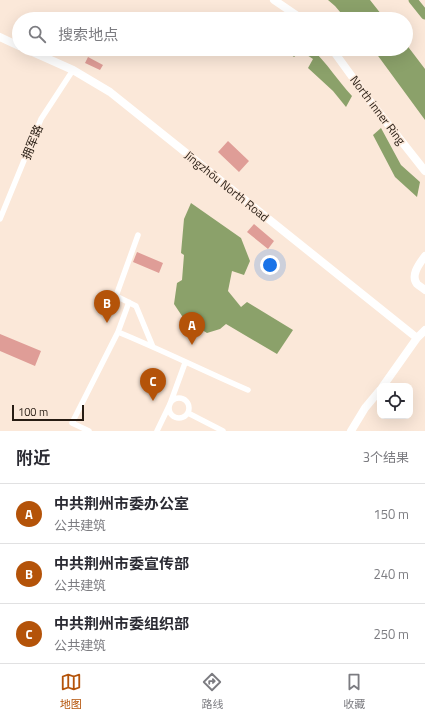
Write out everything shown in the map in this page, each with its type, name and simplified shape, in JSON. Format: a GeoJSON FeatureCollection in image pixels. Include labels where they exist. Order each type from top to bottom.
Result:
{"type":"FeatureCollection","features":[{"type":"Feature","properties":{"kind":"street"},"geometry":{"type":"LineString","coordinates":[[274,0],[292,12]]}},
{"type":"Feature","properties":{"kind":"street"},"geometry":{"type":"LineString","coordinates":[[0,37],[12,43]]}},
{"type":"Feature","properties":{"kind":"street","name":"Jīngzhōu North Road"},"geometry":{"type":"LineString","coordinates":[[42,56],[73,70],[110,92],[417,338]]}},
{"type":"Feature","properties":{"kind":"street","name":"North inner Ring"},"geometry":{"type":"LineString","coordinates":[[337,56],[369,100],[425,171]]}},
{"type":"Feature","properties":{"kind":"street","name":"拥军路"},"geometry":{"type":"LineString","coordinates":[[0,219],[41,119],[73,70]]}},
{"type":"Feature","properties":{"kind":"street"},"geometry":{"type":"LineString","coordinates":[[138,235],[116,296],[136,306],[153,347]]}},
{"type":"Feature","properties":{"kind":"street"},"geometry":{"type":"LineString","coordinates":[[425,256],[416,270],[415,277],[416,283],[425,290]]}},
{"type":"Feature","properties":{"kind":"street"},"geometry":{"type":"LineString","coordinates":[[89,431],[72,423],[118,332],[129,302]]}},
{"type":"Feature","properties":{"kind":"street"},"geometry":{"type":"LineString","coordinates":[[386,383],[417,338],[425,330]]}},
{"type":"Feature","properties":{"kind":"street"},"geometry":{"type":"LineString","coordinates":[[118,332],[248,390]]}},
{"type":"Feature","properties":{"kind":"street"},"geometry":{"type":"LineString","coordinates":[[157,431],[170,404],[185,363]]}},
{"type":"Feature","properties":{"kind":"street"},"geometry":{"type":"LineString","coordinates":[[351,431],[377,394]]}},
{"type":"Feature","properties":{"kind":"street"},"geometry":{"type":"LineString","coordinates":[[178,398],[184,399],[189,407],[188,413],[179,418],[173,416],[169,410],[170,404],[178,398]]}},
{"type":"Feature","properties":{"kind":"street"},"geometry":{"type":"LineString","coordinates":[[188,413],[223,431]]}},
{"type":"Feature","properties":{"kind":"shaded area"},"geometry":{"type":"Polygon","coordinates":[[[328,0],[370,0],[379,12],[340,12],[328,0]]]}},
{"type":"Feature","properties":{"kind":"shaded area"},"geometry":{"type":"Polygon","coordinates":[[[413,53],[425,69],[425,120],[378,56],[413,56],[413,53]]]}},
{"type":"Feature","properties":{"kind":"shaded area"},"geometry":{"type":"Polygon","coordinates":[[[308,56],[319,56],[352,96],[346,107],[333,91],[308,68],[313,59],[308,56]]]}},
{"type":"Feature","properties":{"kind":"shaded area"},"geometry":{"type":"Polygon","coordinates":[[[381,128],[401,165],[420,182],[417,197],[395,177],[373,135],[381,128]]]}},
{"type":"Feature","properties":{"kind":"shaded area"},"geometry":{"type":"Polygon","coordinates":[[[191,203],[241,238],[250,261],[244,275],[232,271],[228,291],[241,307],[247,302],[293,330],[277,354],[226,324],[220,329],[207,333],[184,319],[174,304],[177,283],[182,280],[184,255],[181,253],[184,219],[191,203]]]}},
{"type":"Feature","properties":{"kind":"building"},"geometry":{"type":"Polygon","coordinates":[[[88,57],[103,65],[100,70],[85,63],[88,57]]]}},
{"type":"Feature","properties":{"kind":"building"},"geometry":{"type":"Polygon","coordinates":[[[228,141],[249,161],[239,172],[218,152],[228,141]]]}},
{"type":"Feature","properties":{"kind":"building"},"geometry":{"type":"Polygon","coordinates":[[[254,224],[274,241],[268,249],[247,232],[254,224]]]}},
{"type":"Feature","properties":{"kind":"building"},"geometry":{"type":"Polygon","coordinates":[[[137,252],[163,263],[159,273],[133,262],[137,252]]]}},
{"type":"Feature","properties":{"kind":"building"},"geometry":{"type":"Polygon","coordinates":[[[0,334],[41,351],[35,366],[0,351],[0,334]]]}},
{"type":"Feature","properties":{"kind":"waterway"},"geometry":{"type":"LineString","coordinates":[[413,0],[425,15]]}},
{"type":"Feature","properties":{"kind":"place","name":"中共荆州市委宣传部"},"geometry":{"type":"Point","coordinates":[107,323]}},
{"type":"Feature","properties":{"kind":"place","name":"中共荆州市委办公室"},"geometry":{"type":"Point","coordinates":[192,345]}},
{"type":"Feature","properties":{"kind":"place","name":"中共荆州市委组织部"},"geometry":{"type":"Point","coordinates":[153,401]}}]}
